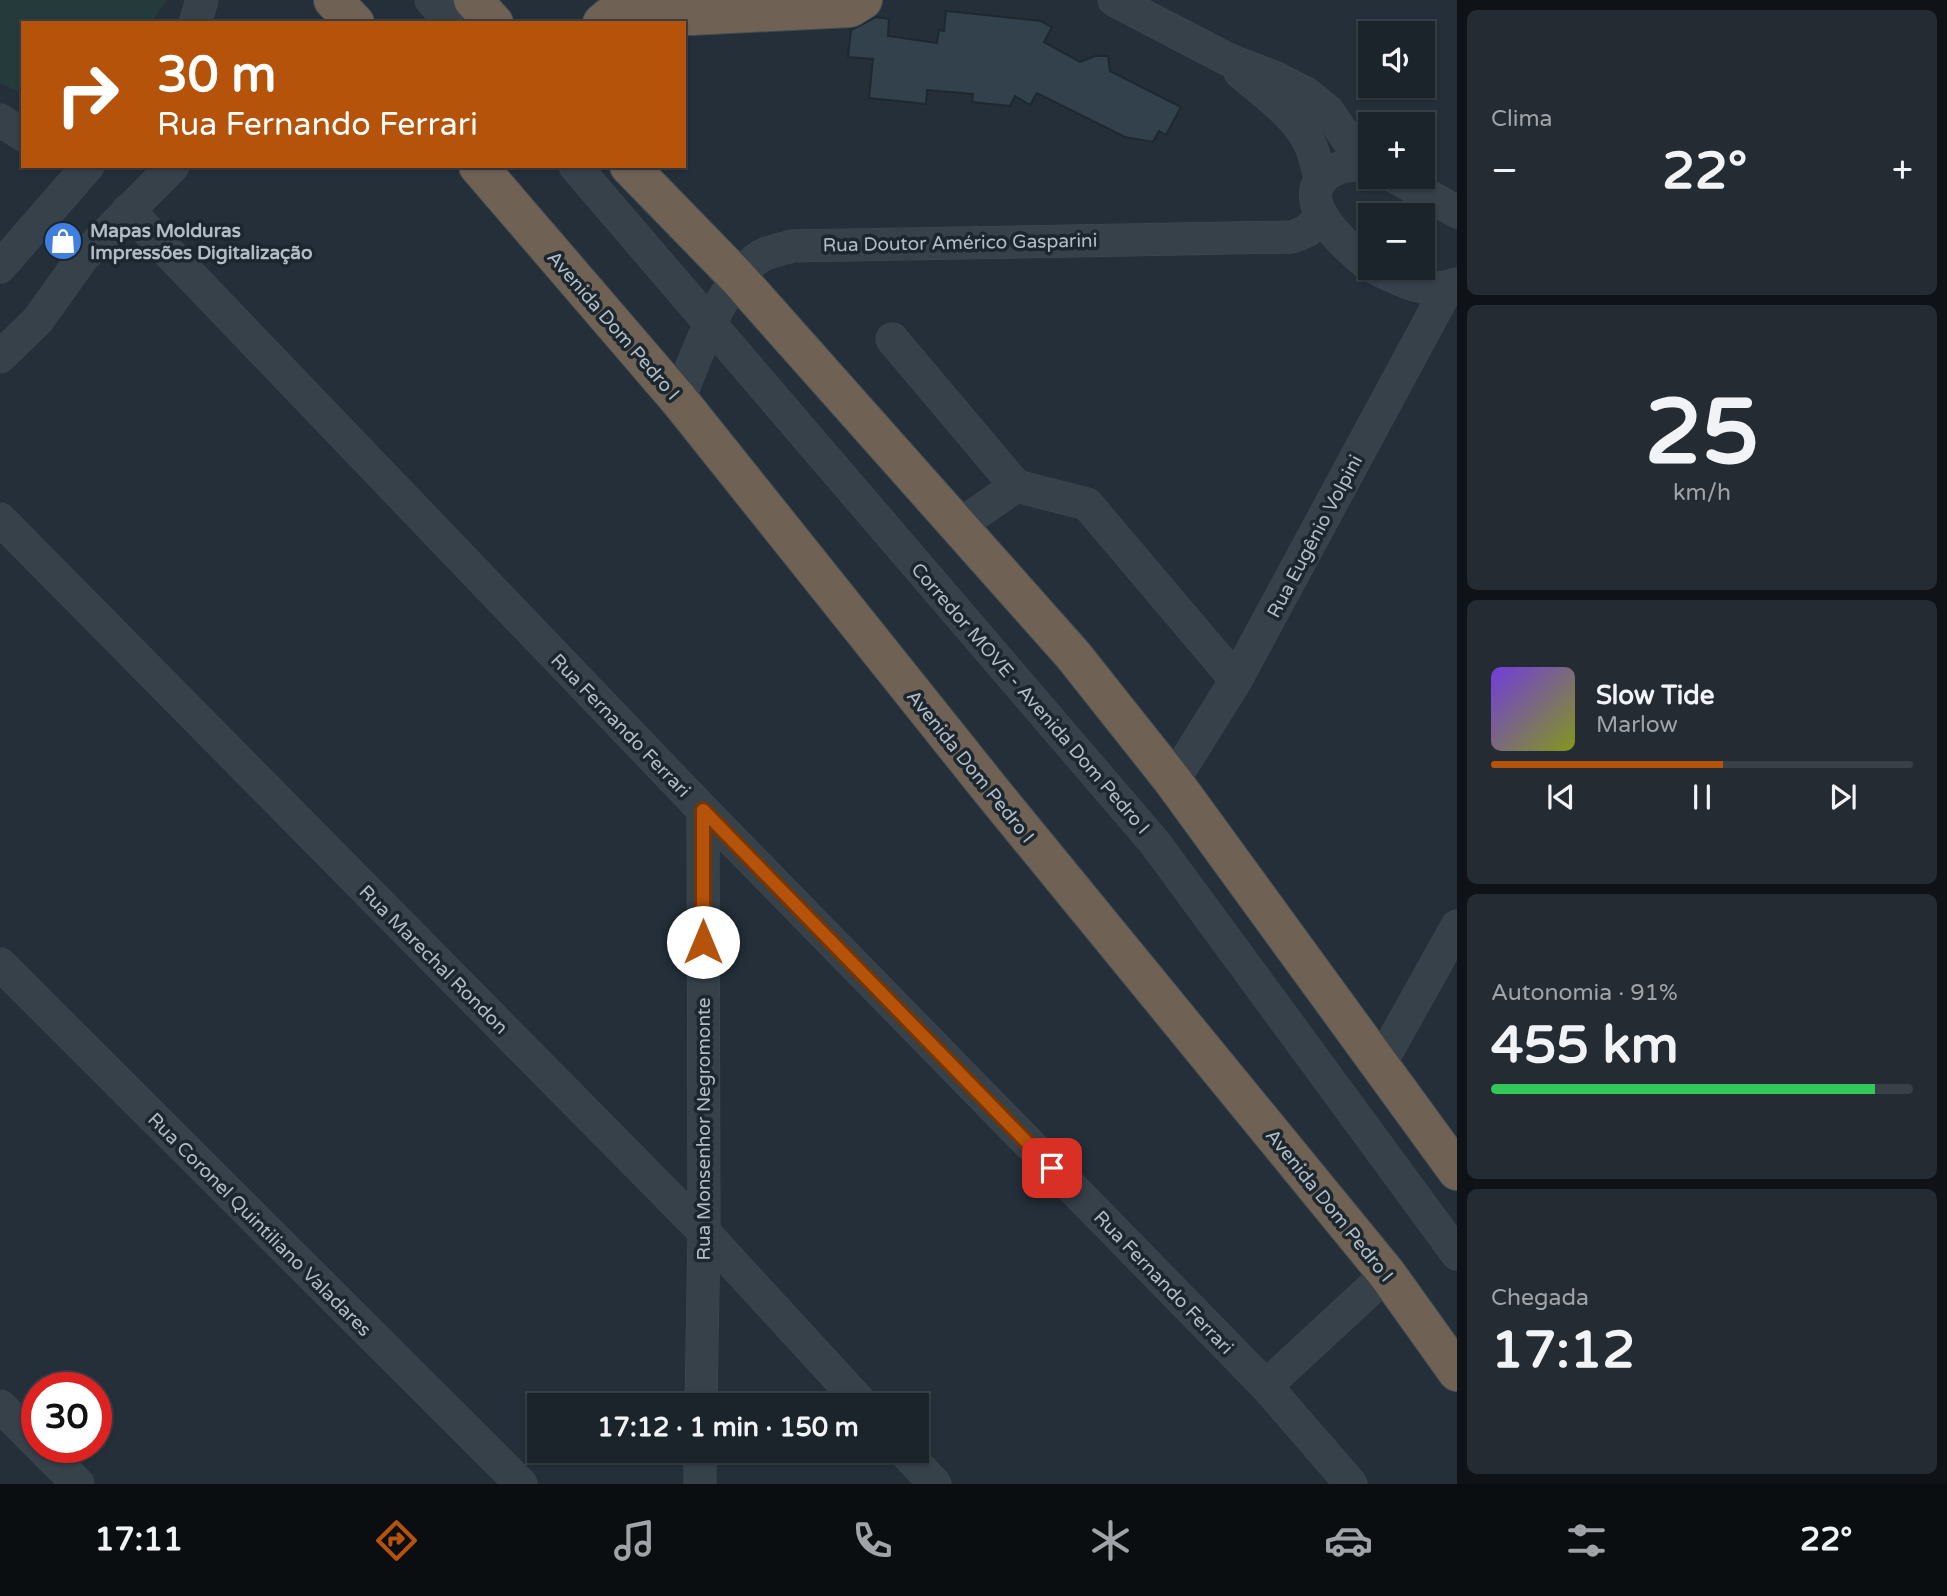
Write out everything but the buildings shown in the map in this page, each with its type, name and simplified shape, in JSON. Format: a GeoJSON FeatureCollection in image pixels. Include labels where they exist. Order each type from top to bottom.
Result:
{"type":"FeatureCollection","features":[{"type":"Feature","properties":{"kind":"highway"},"geometry":{"type":"LineString","coordinates":[[473,0],[492,21]]}},
{"type":"Feature","properties":{"kind":"highway"},"geometry":{"type":"LineString","coordinates":[[604,21],[609,17],[637,12],[691,16],[850,8],[863,0]]}},
{"type":"Feature","properties":{"kind":"highway","name":"Avenida Dom Pedro I"},"geometry":{"type":"LineString","coordinates":[[480,168],[679,400],[994,794],[1387,1273],[1457,1372]]}},
{"type":"Feature","properties":{"kind":"highway"},"geometry":{"type":"LineString","coordinates":[[631,168],[737,277],[1073,655],[1173,781],[1457,1171]]}},
{"type":"Feature","properties":{"kind":"street"},"geometry":{"type":"LineString","coordinates":[[196,21],[202,0]]}},
{"type":"Feature","properties":{"kind":"street"},"geometry":{"type":"LineString","coordinates":[[430,0],[449,21]]}},
{"type":"Feature","properties":{"kind":"street"},"geometry":{"type":"LineString","coordinates":[[1114,0],[1227,59],[1276,78],[1307,94],[1328,111],[1358,153]]}},
{"type":"Feature","properties":{"kind":"street"},"geometry":{"type":"LineString","coordinates":[[1227,59],[1286,113],[1297,127],[1311,147],[1321,181]]}},
{"type":"Feature","properties":{"kind":"street"},"geometry":{"type":"LineString","coordinates":[[0,120],[21,134]]}},
{"type":"Feature","properties":{"kind":"street"},"geometry":{"type":"LineString","coordinates":[[1358,166],[1332,171],[1321,181],[1316,197],[1331,232],[1358,254]]}},
{"type":"Feature","properties":{"kind":"street"},"geometry":{"type":"LineString","coordinates":[[0,357],[38,320],[83,257],[171,168]]}},
{"type":"Feature","properties":{"kind":"street","name":"Corredor MOVE - Avenida Dom Pedro I"},"geometry":{"type":"LineString","coordinates":[[577,168],[1155,843],[1457,1254]]}},
{"type":"Feature","properties":{"kind":"street"},"geometry":{"type":"LineString","coordinates":[[0,267],[81,169]]}},
{"type":"Feature","properties":{"kind":"street"},"geometry":{"type":"LineString","coordinates":[[1416,189],[1457,212]]}},
{"type":"Feature","properties":{"kind":"street","name":"Rua Fernando Ferrari"},"geometry":{"type":"LineString","coordinates":[[128,210],[703,810],[1266,1386],[1351,1484]]}},
{"type":"Feature","properties":{"kind":"street","name":"Rua Doutor Américo Gasparini"},"geometry":{"type":"LineString","coordinates":[[679,400],[697,350],[737,277],[762,256],[792,246],[1292,237],[1307,231],[1322,216]]}},
{"type":"Feature","properties":{"kind":"street"},"geometry":{"type":"LineString","coordinates":[[1403,280],[1429,289],[1453,286]]}},
{"type":"Feature","properties":{"kind":"street","name":"Rua Eugênio Volpini"},"geometry":{"type":"LineString","coordinates":[[1173,781],[1236,680],[1453,286]]}},
{"type":"Feature","properties":{"kind":"street"},"geometry":{"type":"LineString","coordinates":[[892,339],[1016,486],[1087,504],[1236,680]]}},
{"type":"Feature","properties":{"kind":"street"},"geometry":{"type":"LineString","coordinates":[[957,527],[1016,486]]}},
{"type":"Feature","properties":{"kind":"street","name":"Rua Marechal Rondon"},"geometry":{"type":"LineString","coordinates":[[0,519],[704,1232],[852,1393]]}},
{"type":"Feature","properties":{"kind":"street","name":"Rua Monsenhor Negromonte"},"geometry":{"type":"LineString","coordinates":[[701,1393],[704,1232],[703,810]]}},
{"type":"Feature","properties":{"kind":"street"},"geometry":{"type":"LineString","coordinates":[[1379,1066],[1457,926]]}},
{"type":"Feature","properties":{"kind":"street","name":"Rua Coronel Quintiliano Valadares"},"geometry":{"type":"LineString","coordinates":[[0,964],[521,1484]]}},
{"type":"Feature","properties":{"kind":"street"},"geometry":{"type":"LineString","coordinates":[[1266,1386],[1387,1273]]}},
{"type":"Feature","properties":{"kind":"street"},"geometry":{"type":"LineString","coordinates":[[0,1406],[21,1427]]}},
{"type":"Feature","properties":{"kind":"street"},"geometry":{"type":"LineString","coordinates":[[57,1463],[78,1484]]}},
{"type":"Feature","properties":{"kind":"street"},"geometry":{"type":"LineString","coordinates":[[700,1463],[700,1484]]}},
{"type":"Feature","properties":{"kind":"street"},"geometry":{"type":"LineString","coordinates":[[915,1463],[935,1484]]}},
{"type":"Feature","properties":{"kind":"green space"},"geometry":{"type":"Polygon","coordinates":[[[0,0],[167,0],[152,21],[21,21],[21,93],[0,83],[0,0]]]}},
{"type":"Feature","properties":{"kind":"place","name":"Mapas Molduras Impressões Digitalização"},"geometry":{"type":"Point","coordinates":[63,241]}},
{"type":"Feature","properties":{"kind":"route"},"geometry":{"type":"LineString","coordinates":[[703,942],[703,810],[1052,1168]]}}]}
